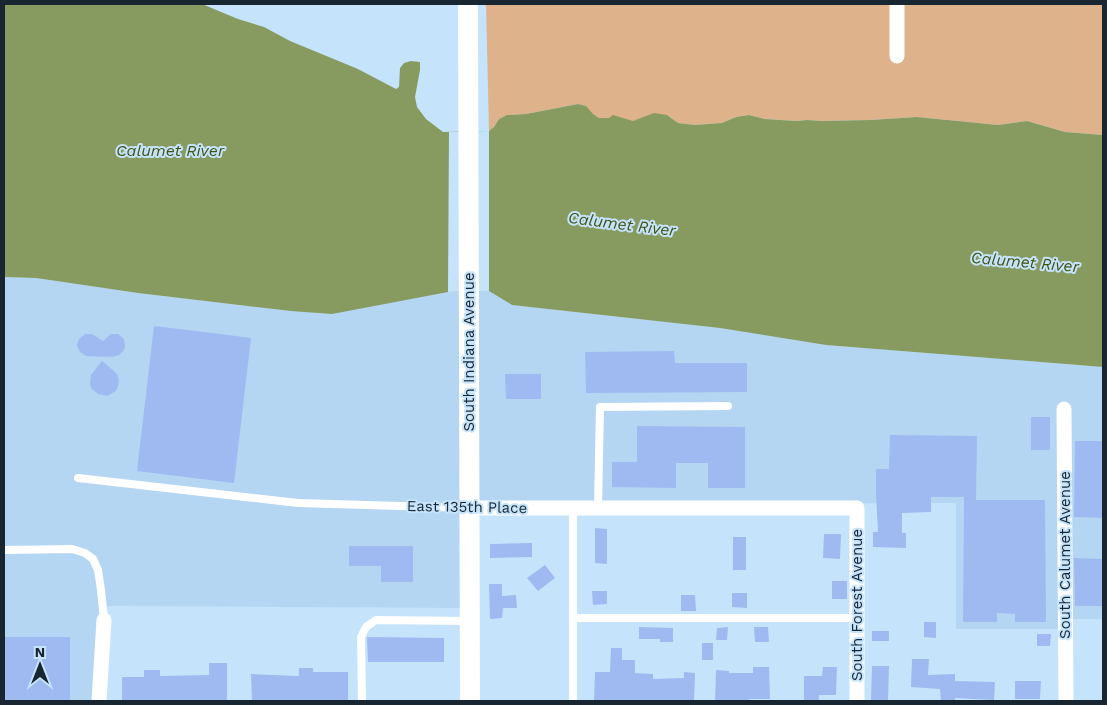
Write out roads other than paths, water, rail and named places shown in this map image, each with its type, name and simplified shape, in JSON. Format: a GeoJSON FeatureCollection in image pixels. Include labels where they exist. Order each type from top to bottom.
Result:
{"type":"FeatureCollection","features":[{"type":"Feature","properties":{"kind":"main road","name":"South Indiana Avenue"},"geometry":{"type":"LineString","coordinates":[[468,4],[470,701]]}},
{"type":"Feature","properties":{"kind":"street"},"geometry":{"type":"LineString","coordinates":[[897,4],[898,56]]}},
{"type":"Feature","properties":{"kind":"street","name":"South Calumet Avenue"},"geometry":{"type":"LineString","coordinates":[[1064,410],[1066,701]]}},
{"type":"Feature","properties":{"kind":"street","name":"East 135th Place"},"geometry":{"type":"LineString","coordinates":[[469,508],[857,508]]}},
{"type":"Feature","properties":{"kind":"street","name":"South Forest Avenue"},"geometry":{"type":"LineString","coordinates":[[857,508],[857,701]]}},
{"type":"Feature","properties":{"kind":"street"},"geometry":{"type":"LineString","coordinates":[[99,701],[104,620]]}},
{"type":"Feature","properties":{"kind":"lane"},"geometry":{"type":"LineString","coordinates":[[598,508],[600,407],[728,406]]}},
{"type":"Feature","properties":{"kind":"lane","name":"East 135th Place"},"geometry":{"type":"LineString","coordinates":[[78,478],[298,503],[469,508]]}},
{"type":"Feature","properties":{"kind":"lane"},"geometry":{"type":"LineString","coordinates":[[572,701],[573,508]]}},
{"type":"Feature","properties":{"kind":"lane"},"geometry":{"type":"LineString","coordinates":[[4,550],[72,549],[94,559],[98,570],[104,620]]}},
{"type":"Feature","properties":{"kind":"lane"},"geometry":{"type":"LineString","coordinates":[[573,618],[857,618]]}},
{"type":"Feature","properties":{"kind":"lane"},"geometry":{"type":"LineString","coordinates":[[362,701],[361,637],[366,627],[376,620],[470,621]]}},
{"type":"Feature","properties":{"kind":"water","name":"Calumet River"},"geometry":{"type":"Polygon","coordinates":[[[4,4],[202,4],[238,19],[264,27],[290,41],[358,69],[396,89],[399,87],[400,68],[404,63],[411,61],[420,62],[415,97],[417,107],[426,119],[443,132],[489,131],[499,119],[507,115],[526,114],[578,104],[586,106],[599,118],[609,118],[613,115],[633,121],[654,113],[667,115],[678,123],[695,125],[722,123],[736,117],[749,115],[765,119],[796,121],[917,117],[998,125],[1027,121],[1065,132],[1103,135],[1103,367],[826,345],[720,328],[512,305],[489,291],[448,292],[332,314],[138,293],[36,278],[4,277],[4,4]]]}}]}
